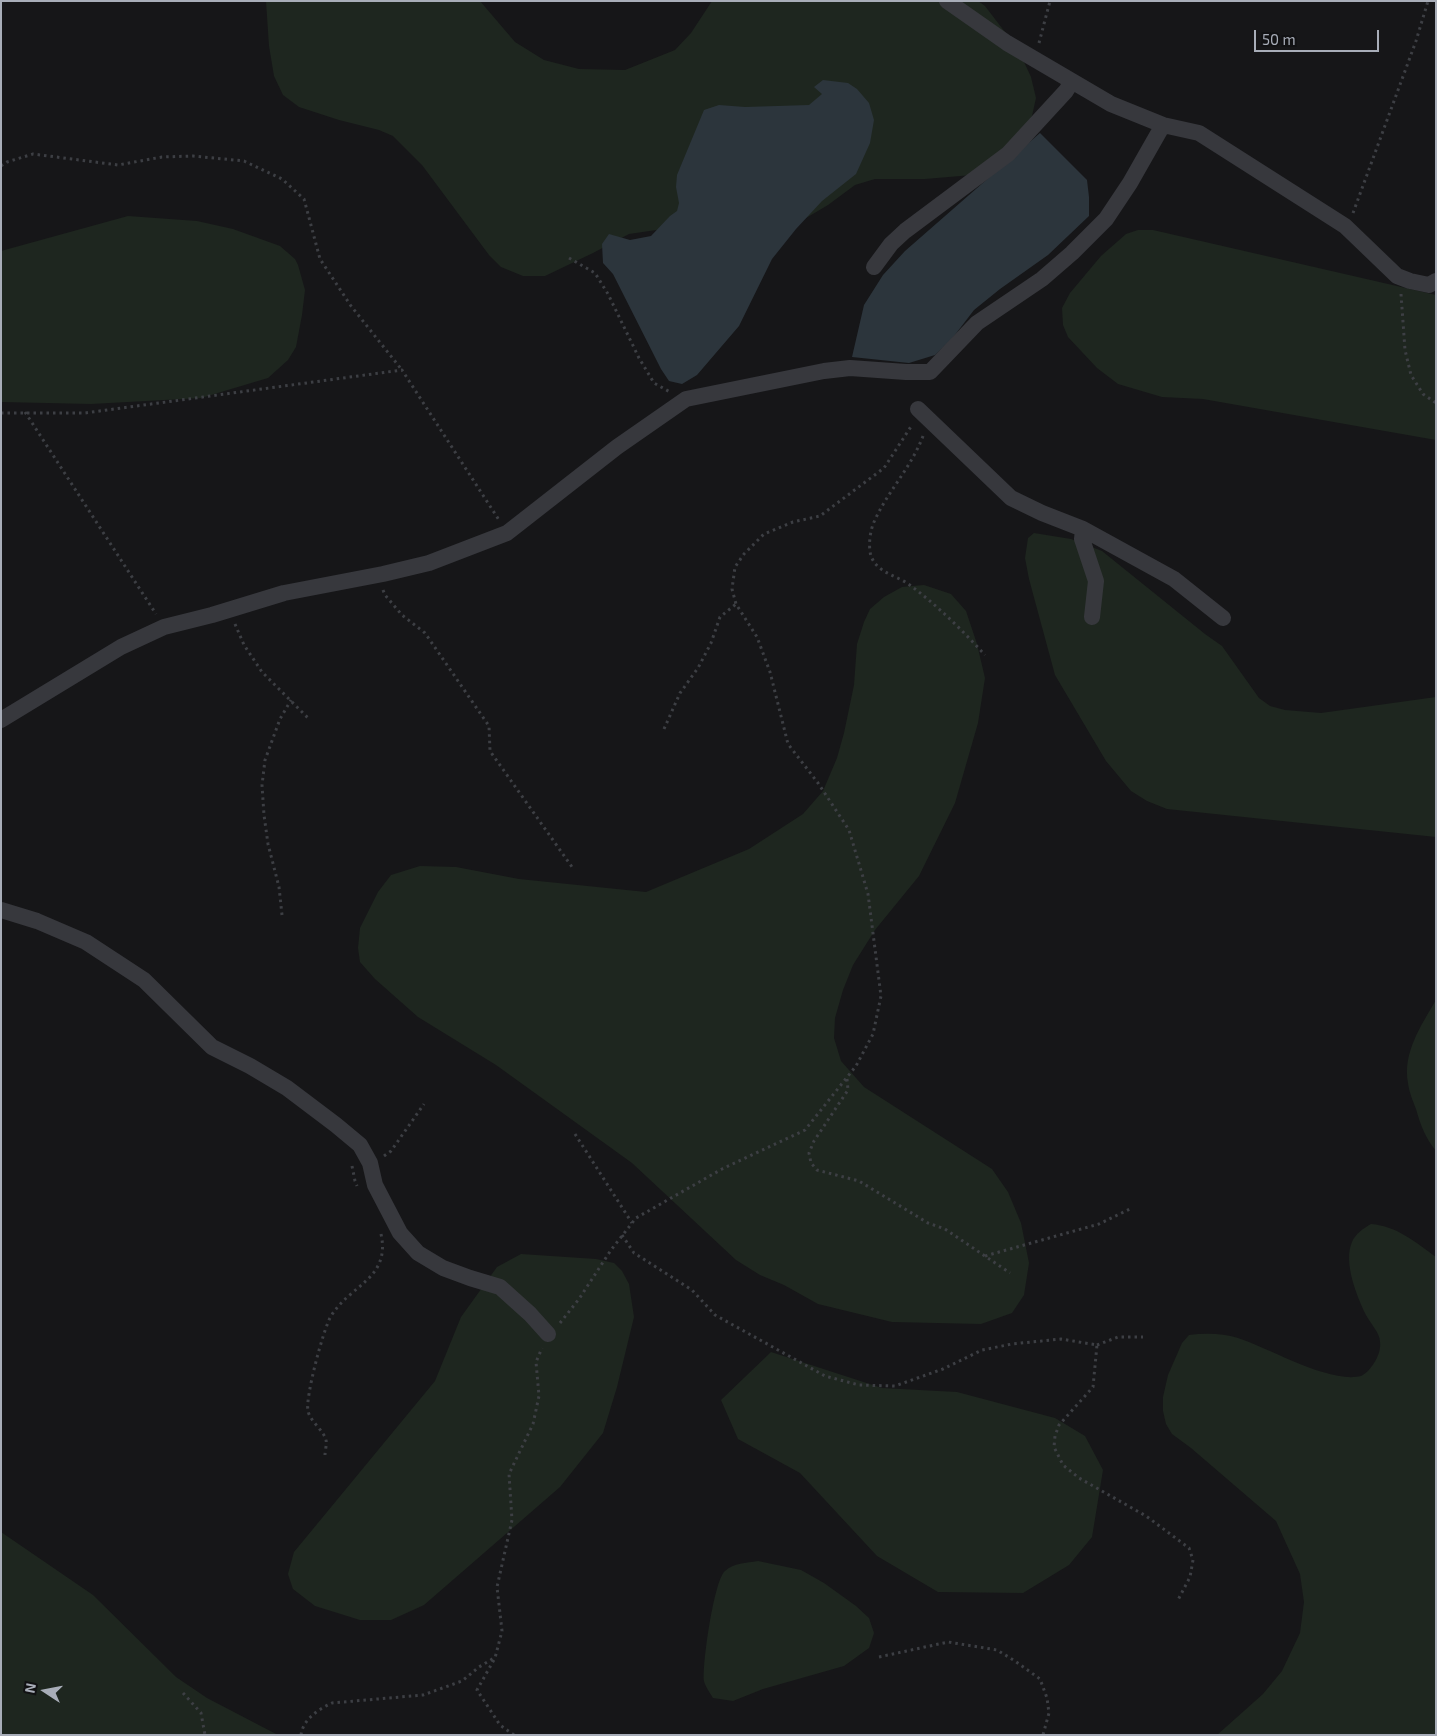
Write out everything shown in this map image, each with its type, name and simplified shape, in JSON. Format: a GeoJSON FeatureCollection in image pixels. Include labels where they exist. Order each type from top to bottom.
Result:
{"type":"FeatureCollection","features":[{"type":"Feature","properties":{"kind":"street"},"geometry":{"type":"LineString","coordinates":[[946,1],[1007,43],[1112,104],[1163,126],[1199,133],[1345,226],[1397,276],[1429,285],[1436,281]]}},
{"type":"Feature","properties":{"kind":"street"},"geometry":{"type":"LineString","coordinates":[[874,267],[891,244],[905,231],[1008,154],[1066,91],[1072,81]]}},
{"type":"Feature","properties":{"kind":"street"},"geometry":{"type":"LineString","coordinates":[[1,720],[121,647],[164,627],[230,610],[284,592],[378,575],[429,563],[507,533],[617,447],[686,399],[824,371],[850,368],[930,372],[977,323],[1042,279],[1072,254],[1106,219],[1130,183],[1163,126]]}},
{"type":"Feature","properties":{"kind":"street"},"geometry":{"type":"LineString","coordinates":[[918,409],[1011,498],[1042,513],[1083,529],[1174,579],[1223,618]]}},
{"type":"Feature","properties":{"kind":"street"},"geometry":{"type":"LineString","coordinates":[[1083,529],[1082,539],[1096,581],[1092,617]]}},
{"type":"Feature","properties":{"kind":"street"},"geometry":{"type":"LineString","coordinates":[[1,910],[37,921],[86,942],[144,980],[212,1046],[250,1066],[294,1093],[360,1145],[370,1163],[375,1185],[400,1233],[418,1253],[444,1268],[500,1287],[530,1314],[548,1334]]}},
{"type":"Feature","properties":{"kind":"path"},"geometry":{"type":"LineString","coordinates":[[1032,57],[1040,40],[1050,1]]}},
{"type":"Feature","properties":{"kind":"path"},"geometry":{"type":"LineString","coordinates":[[1345,226],[1354,211],[1416,41],[1428,1]]}},
{"type":"Feature","properties":{"kind":"path"},"geometry":{"type":"LineString","coordinates":[[1,166],[7,162],[33,154],[118,165],[162,157],[193,156],[244,161],[282,179],[304,199],[320,260],[351,306],[402,370],[507,533]]}},
{"type":"Feature","properties":{"kind":"path"},"geometry":{"type":"LineString","coordinates":[[569,258],[595,273],[608,294],[639,358],[654,383],[686,399]]}},
{"type":"Feature","properties":{"kind":"path"},"geometry":{"type":"LineString","coordinates":[[1410,281],[1400,295],[1405,350],[1412,375],[1423,394],[1436,403]]}},
{"type":"Feature","properties":{"kind":"path"},"geometry":{"type":"LineString","coordinates":[[1,412],[85,413],[402,370]]}},
{"type":"Feature","properties":{"kind":"path"},"geometry":{"type":"LineString","coordinates":[[514,1735],[500,1725],[476,1690],[495,1658],[502,1631],[497,1587],[512,1520],[509,1474],[533,1424],[539,1396],[536,1362],[548,1334],[561,1322],[611,1250],[636,1218],[722,1169],[805,1130],[856,1066],[872,1034],[881,996],[868,894],[849,830],[818,783],[788,744],[770,672],[757,637],[736,604],[732,589],[735,567],[744,554],[764,534],[793,522],[820,516],[884,468],[911,429],[918,409]]}},
{"type":"Feature","properties":{"kind":"path"},"geometry":{"type":"LineString","coordinates":[[25,412],[164,627]]}},
{"type":"Feature","properties":{"kind":"path"},"geometry":{"type":"LineString","coordinates":[[930,420],[920,445],[898,483],[885,499],[873,524],[870,541],[871,556],[879,568],[933,602],[985,655]]}},
{"type":"Feature","properties":{"kind":"path"},"geometry":{"type":"LineString","coordinates":[[378,575],[385,595],[402,615],[425,633],[489,726],[490,751],[572,867]]}},
{"type":"Feature","properties":{"kind":"path"},"geometry":{"type":"LineString","coordinates":[[664,729],[680,693],[698,668],[711,643],[720,617],[736,604]]}},
{"type":"Feature","properties":{"kind":"path"},"geometry":{"type":"LineString","coordinates":[[230,610],[244,645],[262,672],[310,719]]}},
{"type":"Feature","properties":{"kind":"path"},"geometry":{"type":"LineString","coordinates":[[282,915],[279,887],[266,834],[262,785],[265,760],[280,719],[291,700]]}},
{"type":"Feature","properties":{"kind":"path"},"geometry":{"type":"LineString","coordinates":[[847,1078],[848,1090],[814,1141],[809,1153],[811,1164],[817,1170],[859,1181],[928,1223],[945,1230],[1010,1273]]}},
{"type":"Feature","properties":{"kind":"path"},"geometry":{"type":"LineString","coordinates":[[370,1163],[391,1151],[424,1104]]}},
{"type":"Feature","properties":{"kind":"path"},"geometry":{"type":"LineString","coordinates":[[575,1134],[632,1223]]}},
{"type":"Feature","properties":{"kind":"path"},"geometry":{"type":"LineString","coordinates":[[352,1164],[354,1180],[358,1188]]}},
{"type":"Feature","properties":{"kind":"path"},"geometry":{"type":"LineString","coordinates":[[985,1256],[1099,1224],[1132,1208]]}},
{"type":"Feature","properties":{"kind":"path"},"geometry":{"type":"LineString","coordinates":[[325,1455],[326,1439],[308,1411],[308,1392],[330,1319],[338,1306],[369,1278],[382,1262],[384,1246],[377,1227]]}},
{"type":"Feature","properties":{"kind":"path"},"geometry":{"type":"LineString","coordinates":[[622,1235],[634,1253],[692,1290],[715,1315],[826,1376],[859,1386],[895,1386],[943,1369],[982,1350],[1012,1344],[1061,1339],[1098,1345],[1118,1337],[1143,1337]]}},
{"type":"Feature","properties":{"kind":"path"},"geometry":{"type":"LineString","coordinates":[[1098,1345],[1093,1387],[1060,1425],[1055,1436],[1054,1447],[1064,1465],[1079,1478],[1146,1516],[1189,1548],[1192,1560],[1190,1577],[1178,1600]]}},
{"type":"Feature","properties":{"kind":"path"},"geometry":{"type":"LineString","coordinates":[[879,1657],[948,1642],[997,1650],[1040,1679],[1047,1698],[1049,1713],[1042,1735]]}},
{"type":"Feature","properties":{"kind":"path"},"geometry":{"type":"LineString","coordinates":[[301,1735],[308,1720],[318,1709],[332,1703],[423,1695],[462,1681],[479,1667],[495,1658]]}},
{"type":"Feature","properties":{"kind":"path"},"geometry":{"type":"LineString","coordinates":[[183,1694],[201,1713],[205,1735]]}},
{"type":"Feature","properties":{"kind":"shaded area"},"geometry":{"type":"Polygon","coordinates":[[[266,1],[480,1],[515,42],[544,60],[579,69],[625,70],[675,50],[691,33],[712,1],[978,1],[985,6],[1018,49],[1031,77],[1036,98],[1032,116],[996,173],[925,179],[875,179],[855,185],[828,205],[774,237],[663,229],[629,234],[545,276],[523,276],[501,267],[489,255],[422,165],[393,136],[379,130],[299,107],[283,95],[274,76],[269,46],[266,1]]]}},
{"type":"Feature","properties":{"kind":"shaded area"},"geometry":{"type":"Polygon","coordinates":[[[823,80],[848,83],[857,89],[869,103],[874,120],[870,143],[856,174],[822,201],[772,259],[739,326],[697,375],[682,384],[669,381],[661,369],[613,274],[603,263],[602,244],[609,234],[630,240],[651,236],[677,211],[679,203],[676,187],[677,175],[704,110],[719,105],[745,107],[809,105],[822,94],[814,87],[823,80]]]}},
{"type":"Feature","properties":{"kind":"shaded area"},"geometry":{"type":"Polygon","coordinates":[[[1040,133],[1087,180],[1089,216],[1048,255],[974,310],[951,340],[935,355],[909,363],[852,357],[864,305],[883,275],[905,251],[1040,133]]]}},
{"type":"Feature","properties":{"kind":"shaded area"},"geometry":{"type":"Polygon","coordinates":[[[128,216],[197,221],[233,229],[280,246],[295,259],[305,290],[296,347],[288,360],[268,378],[201,398],[91,404],[1,402],[1,251],[128,216]]]}},
{"type":"Feature","properties":{"kind":"shaded area"},"geometry":{"type":"Polygon","coordinates":[[[1138,230],[1153,230],[1436,295],[1436,440],[1203,399],[1162,397],[1118,384],[1097,368],[1068,337],[1063,325],[1062,308],[1070,293],[1101,256],[1126,234],[1138,230]]]}},
{"type":"Feature","properties":{"kind":"shaded area"},"geometry":{"type":"Polygon","coordinates":[[[1034,533],[1071,539],[1102,551],[1222,646],[1259,698],[1270,706],[1285,710],[1321,713],[1436,697],[1436,837],[1167,809],[1147,801],[1131,791],[1106,761],[1055,675],[1025,558],[1028,538],[1034,533]]]}},
{"type":"Feature","properties":{"kind":"shaded area"},"geometry":{"type":"Polygon","coordinates":[[[924,585],[951,594],[966,611],[977,644],[985,678],[978,723],[955,803],[919,876],[875,930],[853,965],[835,1018],[834,1038],[841,1061],[864,1087],[992,1169],[1008,1192],[1021,1223],[1029,1263],[1024,1295],[1012,1313],[981,1324],[892,1322],[818,1304],[784,1285],[760,1275],[736,1260],[632,1163],[496,1065],[418,1017],[375,979],[360,962],[358,948],[360,928],[378,892],[391,875],[420,866],[456,867],[519,879],[646,892],[749,849],[803,814],[823,791],[837,758],[844,733],[854,685],[857,644],[870,609],[884,597],[902,587],[924,585]]]}},
{"type":"Feature","properties":{"kind":"shaded area"},"geometry":{"type":"Polygon","coordinates":[[[1436,1000],[1436,1151],[1426,1136],[1419,1120],[1409,1090],[1407,1072],[1414,1039],[1436,1000]]]}},
{"type":"Feature","properties":{"kind":"shaded area"},"geometry":{"type":"Polygon","coordinates":[[[1371,1224],[1397,1231],[1436,1257],[1436,1735],[1217,1735],[1263,1694],[1282,1671],[1300,1633],[1304,1602],[1300,1574],[1276,1521],[1172,1434],[1166,1424],[1163,1411],[1163,1397],[1168,1375],[1182,1343],[1189,1335],[1207,1334],[1238,1338],[1300,1364],[1333,1375],[1348,1377],[1365,1374],[1378,1356],[1380,1339],[1359,1299],[1352,1279],[1349,1259],[1353,1239],[1371,1224]]]}},
{"type":"Feature","properties":{"kind":"shaded area"},"geometry":{"type":"Polygon","coordinates":[[[521,1254],[596,1259],[614,1263],[622,1271],[629,1284],[634,1317],[617,1387],[603,1433],[560,1487],[424,1605],[391,1620],[360,1620],[315,1606],[293,1589],[288,1574],[294,1552],[435,1381],[461,1317],[497,1267],[521,1254]]]}},
{"type":"Feature","properties":{"kind":"shaded area"},"geometry":{"type":"Polygon","coordinates":[[[771,1352],[882,1388],[957,1392],[1055,1418],[1085,1436],[1103,1470],[1092,1537],[1069,1565],[1023,1593],[938,1592],[877,1556],[800,1473],[738,1439],[721,1400],[771,1352]]]}},
{"type":"Feature","properties":{"kind":"shaded area"},"geometry":{"type":"Polygon","coordinates":[[[1,1532],[93,1595],[176,1677],[207,1698],[278,1735],[1,1735],[1,1532]]]}},
{"type":"Feature","properties":{"kind":"shaded area"},"geometry":{"type":"Polygon","coordinates":[[[758,1561],[801,1570],[824,1583],[869,1618],[874,1633],[869,1648],[844,1666],[763,1689],[733,1701],[713,1698],[704,1681],[704,1672],[710,1623],[717,1590],[721,1578],[729,1568],[758,1561]]]}}]}
